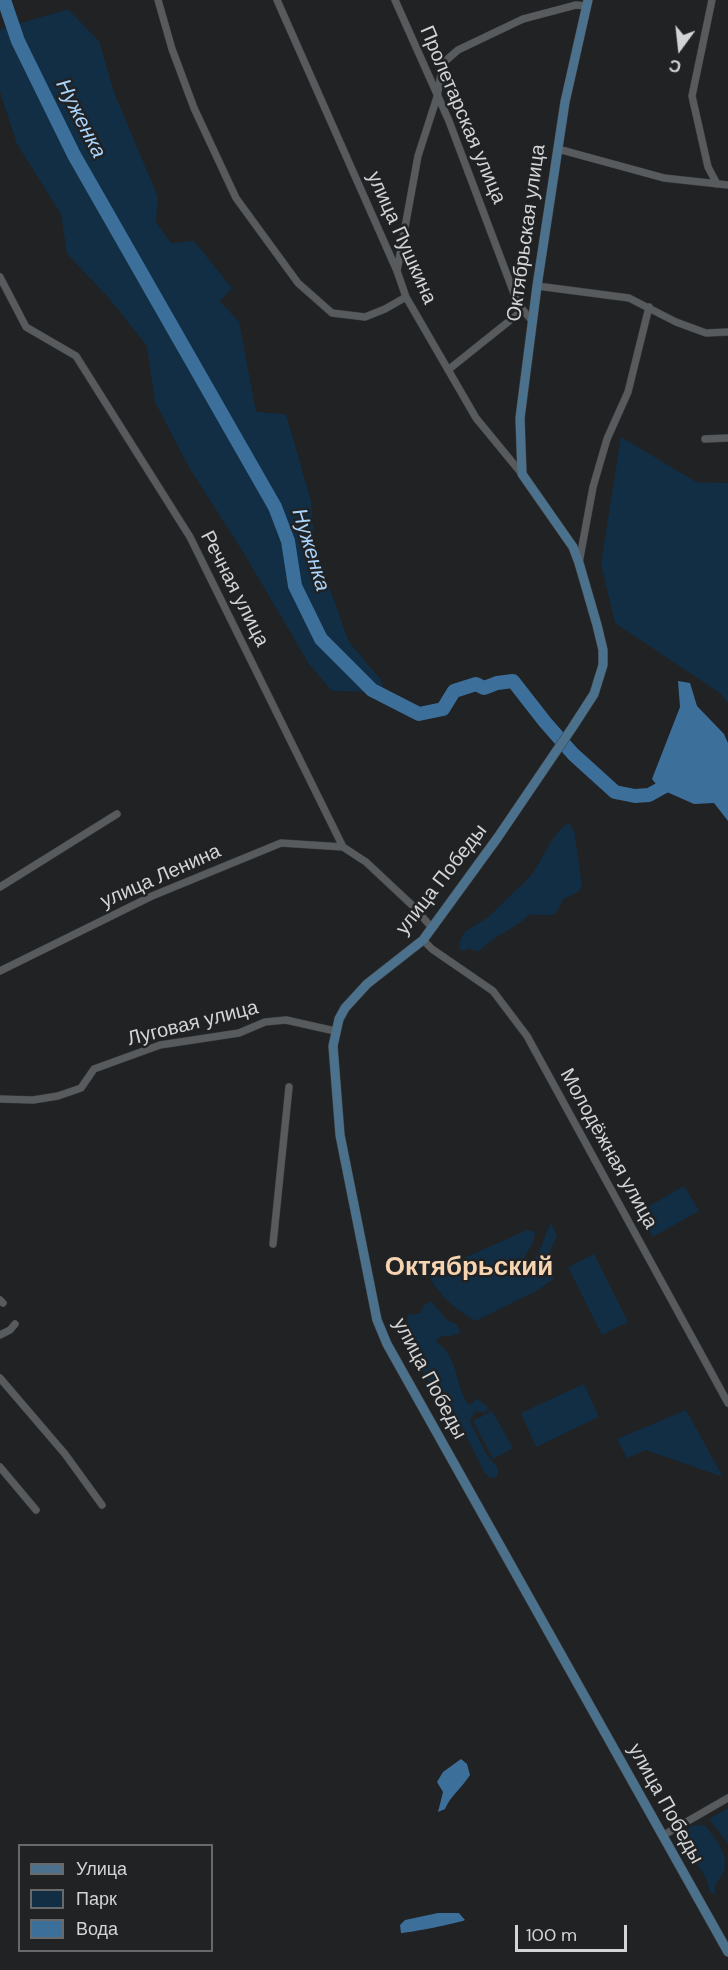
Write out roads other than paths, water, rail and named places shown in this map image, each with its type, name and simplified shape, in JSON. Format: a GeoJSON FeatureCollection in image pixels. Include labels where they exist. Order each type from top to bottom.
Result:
{"type":"FeatureCollection","features":[{"type":"Feature","properties":{"kind":"street"},"geometry":{"type":"LineString","coordinates":[[158,0],[172,49],[194,108],[236,198],[298,283],[332,313],[365,317],[406,297]]}},
{"type":"Feature","properties":{"kind":"street","name":"улица Пушкина"},"geometry":{"type":"LineString","coordinates":[[277,0],[397,271],[406,297],[476,418],[522,474]]}},
{"type":"Feature","properties":{"kind":"street","name":"Пролетарская улица"},"geometry":{"type":"LineString","coordinates":[[395,0],[473,182],[518,304],[532,322]]}},
{"type":"Feature","properties":{"kind":"street"},"geometry":{"type":"LineString","coordinates":[[712,0],[692,96],[708,167],[717,184]]}},
{"type":"Feature","properties":{"kind":"street"},"geometry":{"type":"LineString","coordinates":[[397,271],[418,156],[437,96],[443,63],[458,50],[523,19],[576,4],[588,3]]}},
{"type":"Feature","properties":{"kind":"street","name":"Октябрьская улица"},"geometry":{"type":"LineString","coordinates":[[522,474],[520,418],[537,286],[565,102],[588,3]]}},
{"type":"Feature","properties":{"kind":"street"},"geometry":{"type":"LineString","coordinates":[[558,149],[664,178],[728,185]]}},
{"type":"Feature","properties":{"kind":"street","name":"Речная улица"},"geometry":{"type":"LineString","coordinates":[[0,277],[26,327],[76,356],[190,537],[343,847]]}},
{"type":"Feature","properties":{"kind":"street"},"geometry":{"type":"LineString","coordinates":[[537,286],[629,298],[676,322],[706,333],[728,332]]}},
{"type":"Feature","properties":{"kind":"street"},"geometry":{"type":"LineString","coordinates":[[579,562],[593,487],[607,439],[628,392],[649,307]]}},
{"type":"Feature","properties":{"kind":"street"},"geometry":{"type":"LineString","coordinates":[[448,370],[523,310]]}},
{"type":"Feature","properties":{"kind":"street"},"geometry":{"type":"LineString","coordinates":[[705,438],[728,438]]}},
{"type":"Feature","properties":{"kind":"street","name":"улица Победы"},"geometry":{"type":"LineString","coordinates":[[522,474],[573,547],[597,625],[603,650],[603,665],[594,694],[572,728],[498,837],[423,940],[355,995],[345,1008],[335,1031],[333,1064],[340,1135],[377,1320],[387,1344],[728,1952]]}},
{"type":"Feature","properties":{"kind":"street"},"geometry":{"type":"LineString","coordinates":[[0,887],[117,814]]}},
{"type":"Feature","properties":{"kind":"street","name":"улица Ленина"},"geometry":{"type":"LineString","coordinates":[[0,971],[152,896],[281,843],[343,847]]}},
{"type":"Feature","properties":{"kind":"street"},"geometry":{"type":"LineString","coordinates":[[343,847],[366,862],[414,907],[432,928]]}},
{"type":"Feature","properties":{"kind":"street","name":"Молодёжная улица"},"geometry":{"type":"LineString","coordinates":[[423,940],[432,949],[493,991],[527,1036],[728,1403]]}},
{"type":"Feature","properties":{"kind":"street","name":"Луговая улица"},"geometry":{"type":"LineString","coordinates":[[0,1099],[33,1100],[58,1096],[81,1088],[94,1068],[160,1045],[239,1033],[265,1022],[286,1020],[335,1031]]}},
{"type":"Feature","properties":{"kind":"street"},"geometry":{"type":"LineString","coordinates":[[273,1244],[289,1087]]}},
{"type":"Feature","properties":{"kind":"street"},"geometry":{"type":"LineString","coordinates":[[0,1335],[10,1330],[15,1324]]}},
{"type":"Feature","properties":{"kind":"street"},"geometry":{"type":"LineString","coordinates":[[0,1378],[65,1454],[102,1505]]}},
{"type":"Feature","properties":{"kind":"street"},"geometry":{"type":"LineString","coordinates":[[0,1467],[36,1510]]}},
{"type":"Feature","properties":{"kind":"street"},"geometry":{"type":"LineString","coordinates":[[662,1836],[728,1798]]}},
{"type":"Feature","properties":{"kind":"water"},"geometry":{"type":"Polygon","coordinates":[[[678,681],[690,683],[697,706],[724,734],[728,743],[728,821],[714,803],[694,804],[660,789],[652,779],[680,707],[678,681]]]}},
{"type":"Feature","properties":{"kind":"water"},"geometry":{"type":"Polygon","coordinates":[[[461,1759],[467,1764],[470,1775],[445,1809],[438,1812],[443,1792],[437,1782],[443,1772],[461,1759]]]}},
{"type":"Feature","properties":{"kind":"water"},"geometry":{"type":"Polygon","coordinates":[[[438,1913],[459,1913],[465,1920],[401,1933],[400,1925],[405,1920],[438,1913]]]}},
{"type":"Feature","properties":{"kind":"waterway","name":"Нуженка"},"geometry":{"type":"LineString","coordinates":[[4,0],[18,41],[74,155],[275,507],[288,541],[295,586],[321,639],[372,690],[419,714],[443,709],[454,691],[476,684],[484,688],[497,683],[513,681],[573,754],[615,792],[635,796],[649,795],[676,780]]}},
{"type":"Feature","properties":{"kind":"district","name":"Октябрьский"},"geometry":{"type":"Point","coordinates":[469,1268]}}]}
